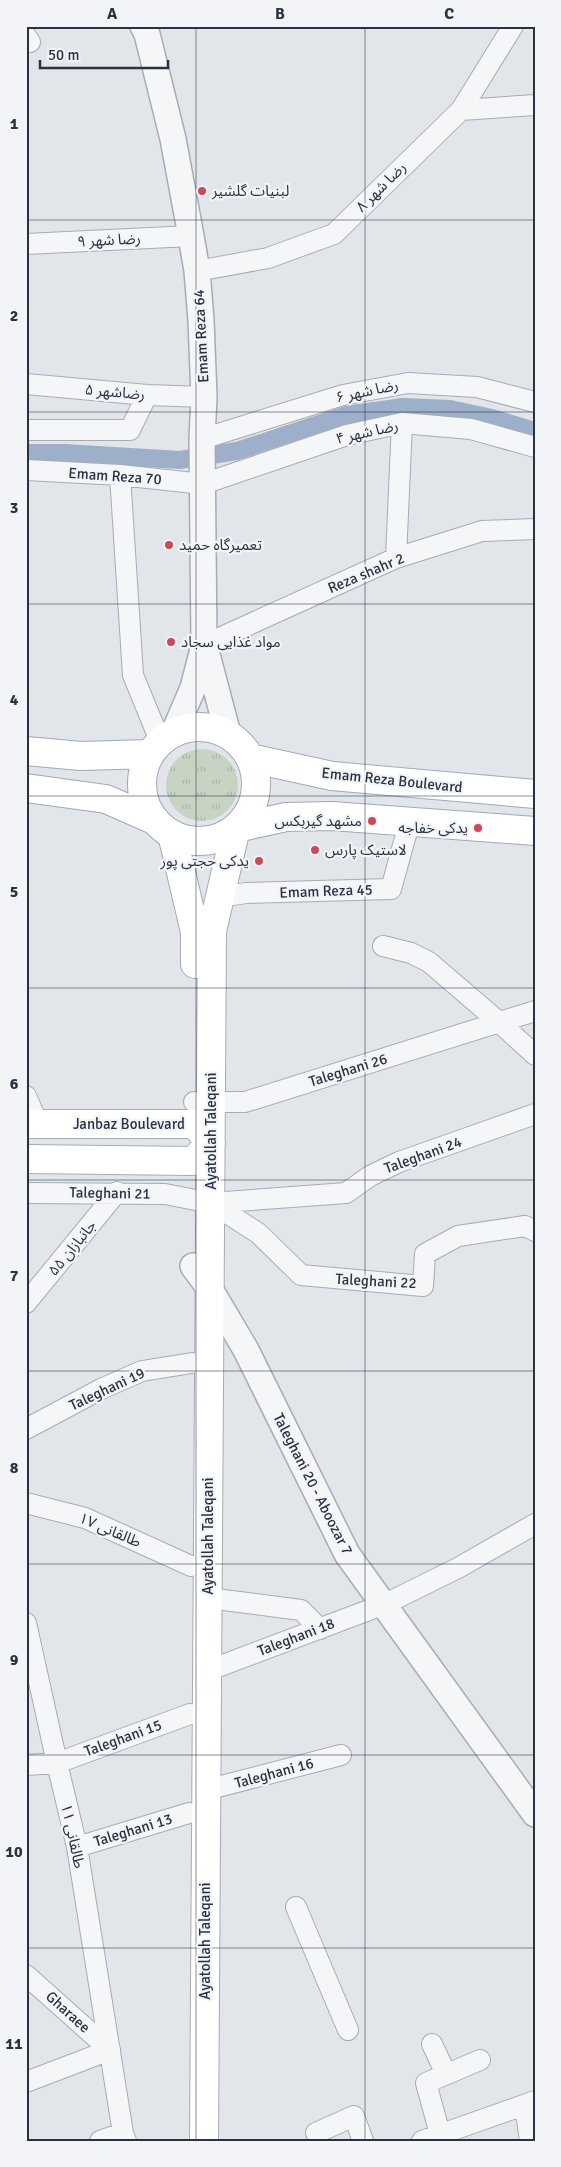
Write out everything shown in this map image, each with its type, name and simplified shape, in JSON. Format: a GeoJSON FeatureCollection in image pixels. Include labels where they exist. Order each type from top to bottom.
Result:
{"type":"FeatureCollection","features":[{"type":"Feature","properties":{"kind":"main road"},"geometry":{"type":"LineString","coordinates":[[26,751],[81,756],[161,742],[192,727],[210,728],[228,734],[241,744],[250,758],[256,776],[255,795],[248,813],[236,828],[220,897],[204,932]]}},
{"type":"Feature","properties":{"kind":"main road"},"geometry":{"type":"LineString","coordinates":[[161,742],[143,774],[143,796],[148,809],[164,828],[204,932]]}},
{"type":"Feature","properties":{"kind":"main road"},"geometry":{"type":"LineString","coordinates":[[75,794],[82,776],[81,756]]}},
{"type":"Feature","properties":{"kind":"main road","name":"Emam Reza Boulevard"},"geometry":{"type":"LineString","coordinates":[[250,758],[332,776],[535,794]]}},
{"type":"Feature","properties":{"kind":"main road"},"geometry":{"type":"LineString","coordinates":[[332,776],[324,788],[323,795],[324,802],[332,816]]}},
{"type":"Feature","properties":{"kind":"main road"},"geometry":{"type":"LineString","coordinates":[[26,788],[106,799],[185,839],[198,841],[218,837],[236,828],[286,817],[332,816],[410,820],[535,830]]}},
{"type":"Feature","properties":{"kind":"main road","name":"Ayatollah Taleqani"},"geometry":{"type":"LineString","coordinates":[[204,932],[200,1127],[203,1200],[210,1289],[204,2141]]}},
{"type":"Feature","properties":{"kind":"main road","name":"Janbaz Boulevard"},"geometry":{"type":"LineString","coordinates":[[32,1124],[200,1127]]}},
{"type":"Feature","properties":{"kind":"main road"},"geometry":{"type":"LineString","coordinates":[[106,1161],[107,1124]]}},
{"type":"Feature","properties":{"kind":"main road"},"geometry":{"type":"LineString","coordinates":[[26,1159],[106,1161],[200,1127]]}},
{"type":"Feature","properties":{"kind":"main road","name":"Ayatollah Taleqani"},"geometry":{"type":"LineString","coordinates":[[187,2141],[193,1266],[203,1200]]}},
{"type":"Feature","properties":{"kind":"street","name":"Emam Reza 64"},"geometry":{"type":"LineString","coordinates":[[143,26],[147,34],[173,139],[197,272],[204,397],[202,439],[203,649]]}},
{"type":"Feature","properties":{"kind":"street","name":"رضا شهر ۸"},"geometry":{"type":"LineString","coordinates":[[197,272],[268,258],[334,234],[461,110],[512,26]]}},
{"type":"Feature","properties":{"kind":"street"},"geometry":{"type":"LineString","coordinates":[[461,110],[535,105]]}},
{"type":"Feature","properties":{"kind":"street","name":"رضا شهر ۹"},"geometry":{"type":"LineString","coordinates":[[26,244],[191,236]]}},
{"type":"Feature","properties":{"kind":"street","name":"رضا شهر ۶"},"geometry":{"type":"LineString","coordinates":[[202,439],[343,395],[408,383],[477,387],[535,402]]}},
{"type":"Feature","properties":{"kind":"street","name":"رضاشهر ۵"},"geometry":{"type":"LineString","coordinates":[[26,384],[147,395],[204,397]]}},
{"type":"Feature","properties":{"kind":"street"},"geometry":{"type":"LineString","coordinates":[[26,430],[130,430],[147,395]]}},
{"type":"Feature","properties":{"kind":"street"},"geometry":{"type":"LineString","coordinates":[[396,558],[402,423]]}},
{"type":"Feature","properties":{"kind":"street","name":"رضا شهر ۴"},"geometry":{"type":"LineString","coordinates":[[203,484],[347,435],[402,423],[471,429],[535,448]]}},
{"type":"Feature","properties":{"kind":"street","name":"Emam Reza 70"},"geometry":{"type":"LineString","coordinates":[[26,470],[120,475],[203,484]]}},
{"type":"Feature","properties":{"kind":"street"},"geometry":{"type":"LineString","coordinates":[[120,475],[133,675],[161,742]]}},
{"type":"Feature","properties":{"kind":"street","name":"Reza shahr 2"},"geometry":{"type":"LineString","coordinates":[[203,649],[396,558],[482,531],[535,530]]}},
{"type":"Feature","properties":{"kind":"street"},"geometry":{"type":"LineString","coordinates":[[161,742],[194,688],[203,649]]}},
{"type":"Feature","properties":{"kind":"street"},"geometry":{"type":"LineString","coordinates":[[203,649],[228,734]]}},
{"type":"Feature","properties":{"kind":"street","name":"Emam Reza 45"},"geometry":{"type":"LineString","coordinates":[[220,897],[246,893],[392,889],[410,820]]}},
{"type":"Feature","properties":{"kind":"street"},"geometry":{"type":"LineString","coordinates":[[383,946],[411,953],[429,962],[535,1055]]}},
{"type":"Feature","properties":{"kind":"street","name":"Taleghani 26"},"geometry":{"type":"LineString","coordinates":[[200,1127],[245,1102],[535,1011]]}},
{"type":"Feature","properties":{"kind":"street"},"geometry":{"type":"LineString","coordinates":[[26,1096],[32,1124]]}},
{"type":"Feature","properties":{"kind":"street","name":"Taleghani 24"},"geometry":{"type":"LineString","coordinates":[[203,1200],[346,1192],[370,1176],[399,1162],[449,1146],[535,1114]]}},
{"type":"Feature","properties":{"kind":"street","name":"Taleghani 21"},"geometry":{"type":"LineString","coordinates":[[26,1193],[117,1192],[165,1194],[203,1200]]}},
{"type":"Feature","properties":{"kind":"street","name":"جانبازان ۵۵"},"geometry":{"type":"LineString","coordinates":[[26,1303],[117,1192]]}},
{"type":"Feature","properties":{"kind":"street","name":"Taleghani 22"},"geometry":{"type":"LineString","coordinates":[[203,1200],[258,1233],[301,1276],[423,1286],[425,1254],[458,1236],[526,1226],[535,1231]]}},
{"type":"Feature","properties":{"kind":"street","name":"Taleghani 20 - Aboozar 7"},"geometry":{"type":"LineString","coordinates":[[193,1266],[210,1289],[246,1350],[347,1554],[535,1814]]}},
{"type":"Feature","properties":{"kind":"street","name":"Taleghani 19"},"geometry":{"type":"LineString","coordinates":[[26,1430],[101,1389],[142,1371],[192,1363]]}},
{"type":"Feature","properties":{"kind":"street","name":"طالقانی ۱۷"},"geometry":{"type":"LineString","coordinates":[[26,1503],[85,1518],[191,1566]]}},
{"type":"Feature","properties":{"kind":"street","name":"Taleghani 18"},"geometry":{"type":"LineString","coordinates":[[207,1671],[384,1604],[458,1568],[535,1524]]}},
{"type":"Feature","properties":{"kind":"street"},"geometry":{"type":"LineString","coordinates":[[208,1598],[301,1610],[320,1628]]}},
{"type":"Feature","properties":{"kind":"street","name":"طالقانی ۱۱"},"geometry":{"type":"LineString","coordinates":[[28,1634],[56,1763],[77,1847],[125,2137]]}},
{"type":"Feature","properties":{"kind":"street","name":"Taleghani 15"},"geometry":{"type":"LineString","coordinates":[[26,1765],[56,1763],[190,1714]]}},
{"type":"Feature","properties":{"kind":"street","name":"Taleghani 16"},"geometry":{"type":"LineString","coordinates":[[206,1790],[342,1755]]}},
{"type":"Feature","properties":{"kind":"street","name":"Taleghani 13"},"geometry":{"type":"LineString","coordinates":[[77,1847],[189,1813]]}},
{"type":"Feature","properties":{"kind":"street"},"geometry":{"type":"LineString","coordinates":[[296,1907],[348,2030]]}},
{"type":"Feature","properties":{"kind":"street","name":"Gharaee"},"geometry":{"type":"LineString","coordinates":[[26,1975],[110,2050]]}},
{"type":"Feature","properties":{"kind":"street"},"geometry":{"type":"LineString","coordinates":[[432,2044],[446,2074]]}},
{"type":"Feature","properties":{"kind":"street"},"geometry":{"type":"LineString","coordinates":[[26,2082],[110,2050]]}},
{"type":"Feature","properties":{"kind":"street"},"geometry":{"type":"LineString","coordinates":[[480,2060],[426,2083],[443,2136],[530,2103],[530,2141]]}},
{"type":"Feature","properties":{"kind":"street"},"geometry":{"type":"LineString","coordinates":[[316,2133],[354,2116],[363,2141]]}},
{"type":"Feature","properties":{"kind":"street"},"geometry":{"type":"LineString","coordinates":[[100,2141],[125,2137]]}},
{"type":"Feature","properties":{"kind":"green space"},"geometry":{"type":"Polygon","coordinates":[[[209,749],[228,759],[236,771],[238,785],[236,799],[228,811],[216,819],[195,821],[176,811],[168,799],[166,778],[176,759],[188,751],[209,749]]]}},
{"type":"Feature","properties":{"kind":"waterway"},"geometry":{"type":"LineString","coordinates":[[26,453],[65,453],[180,460],[237,451],[346,415],[403,407],[450,409],[492,418],[535,431]]}},
{"type":"Feature","properties":{"kind":"place","name":"لبنیات گلشیر"},"geometry":{"type":"Point","coordinates":[202,191]}},
{"type":"Feature","properties":{"kind":"place","name":"تعمیرگاه حمید"},"geometry":{"type":"Point","coordinates":[169,545]}},
{"type":"Feature","properties":{"kind":"place","name":"مواد غذایی سجاد"},"geometry":{"type":"Point","coordinates":[171,642]}},
{"type":"Feature","properties":{"kind":"place","name":"مشهد گیربکس"},"geometry":{"type":"Point","coordinates":[372,821]}},
{"type":"Feature","properties":{"kind":"place","name":"یدکی خفاجه"},"geometry":{"type":"Point","coordinates":[478,828]}},
{"type":"Feature","properties":{"kind":"place","name":"لاستیک پارس"},"geometry":{"type":"Point","coordinates":[315,850]}},
{"type":"Feature","properties":{"kind":"place","name":"یدکی حجتی پور"},"geometry":{"type":"Point","coordinates":[259,861]}}]}
